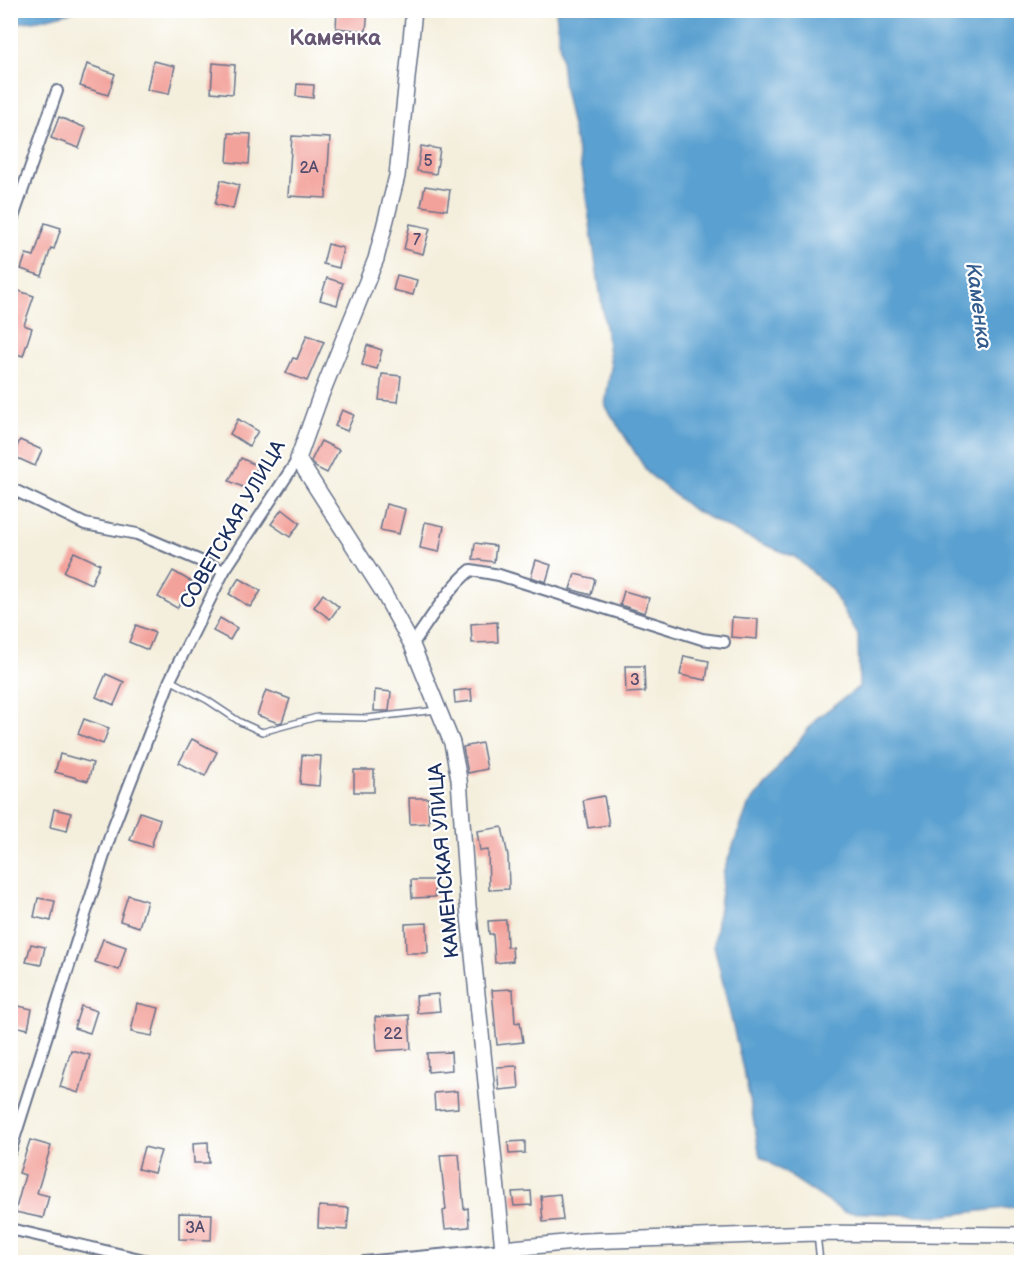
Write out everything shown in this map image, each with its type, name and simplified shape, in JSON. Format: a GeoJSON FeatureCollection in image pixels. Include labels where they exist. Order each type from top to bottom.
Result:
{"type":"FeatureCollection","features":[{"type":"Feature","properties":{"kind":"street","name":"СОВЕТСКАЯ УЛИЦА"},"geometry":{"type":"LineString","coordinates":[[10,1152],[112,830],[170,680],[224,571],[298,459],[319,400],[376,259],[397,176],[414,10]]}},
{"type":"Feature","properties":{"kind":"street"},"geometry":{"type":"LineString","coordinates":[[10,226],[57,91]]}},
{"type":"Feature","properties":{"kind":"street","name":"КАМЕНСКАЯ УЛИЦА"},"geometry":{"type":"LineString","coordinates":[[298,459],[383,592],[412,645],[452,743],[459,780],[468,906],[503,1256]]}},
{"type":"Feature","properties":{"kind":"street"},"geometry":{"type":"LineString","coordinates":[[10,488],[85,524],[137,534],[224,571]]}},
{"type":"Feature","properties":{"kind":"street"},"geometry":{"type":"LineString","coordinates":[[412,645],[441,605],[471,570],[500,575],[702,639],[724,642]]}},
{"type":"Feature","properties":{"kind":"street"},"geometry":{"type":"LineString","coordinates":[[10,1229],[153,1263]]}},
{"type":"Feature","properties":{"kind":"street"},"geometry":{"type":"LineString","coordinates":[[364,1263],[503,1256],[584,1241],[816,1233],[1022,1235]]}},
{"type":"Feature","properties":{"kind":"lane"},"geometry":{"type":"LineString","coordinates":[[170,680],[207,700],[240,722],[262,732],[317,717],[367,718],[439,709]]}},
{"type":"Feature","properties":{"kind":"lane"},"geometry":{"type":"LineString","coordinates":[[816,1233],[820,1263]]}},
{"type":"Feature","properties":{"kind":"water"},"geometry":{"type":"Polygon","coordinates":[[[11,10],[76,11],[11,24],[11,10]]]}},
{"type":"Feature","properties":{"kind":"water"},"geometry":{"type":"Polygon","coordinates":[[[556,11],[1021,11],[1021,1206],[940,1216],[844,1212],[760,1156],[749,1095],[714,945],[724,870],[748,806],[817,718],[859,687],[858,635],[831,589],[795,557],[744,536],[692,509],[648,473],[605,405],[611,367],[584,183],[564,89],[556,11]]]}},
{"type":"Feature","properties":{"kind":"building"},"geometry":{"type":"Polygon","coordinates":[[[337,10],[368,10],[366,31],[336,28],[337,10]]]}},
{"type":"Feature","properties":{"kind":"building"},"geometry":{"type":"Polygon","coordinates":[[[153,61],[175,66],[169,94],[147,90],[153,61]]]}},
{"type":"Feature","properties":{"kind":"building"},"geometry":{"type":"Polygon","coordinates":[[[213,63],[235,65],[233,94],[211,92],[213,63]]]}},
{"type":"Feature","properties":{"kind":"building"},"geometry":{"type":"Polygon","coordinates":[[[87,64],[115,74],[108,95],[80,86],[87,64]]]}},
{"type":"Feature","properties":{"kind":"building"},"geometry":{"type":"Polygon","coordinates":[[[297,84],[314,85],[313,98],[296,96],[297,84]]]}},
{"type":"Feature","properties":{"kind":"building"},"geometry":{"type":"Polygon","coordinates":[[[59,117],[86,128],[79,148],[51,138],[59,117]]]}},
{"type":"Feature","properties":{"kind":"building"},"geometry":{"type":"Polygon","coordinates":[[[229,133],[251,134],[249,164],[227,162],[229,133]]]}},
{"type":"Feature","properties":{"kind":"building"},"geometry":{"type":"Polygon","coordinates":[[[292,136],[330,138],[326,198],[288,196],[292,136]]]}},
{"type":"Feature","properties":{"kind":"building"},"geometry":{"type":"Polygon","coordinates":[[[421,146],[440,149],[436,174],[417,171],[421,146]]]}},
{"type":"Feature","properties":{"kind":"building"},"geometry":{"type":"Polygon","coordinates":[[[221,180],[239,185],[233,209],[215,204],[221,180]]]}},
{"type":"Feature","properties":{"kind":"building"},"geometry":{"type":"Polygon","coordinates":[[[425,186],[450,190],[447,210],[421,206],[425,186]]]}},
{"type":"Feature","properties":{"kind":"building"},"geometry":{"type":"Polygon","coordinates":[[[45,223],[61,228],[54,249],[51,248],[42,276],[21,269],[26,254],[34,256],[45,223]]]}},
{"type":"Feature","properties":{"kind":"building"},"geometry":{"type":"Polygon","coordinates":[[[410,224],[430,228],[423,254],[404,249],[410,224]]]}},
{"type":"Feature","properties":{"kind":"building"},"geometry":{"type":"Polygon","coordinates":[[[328,244],[343,248],[339,268],[323,264],[328,244]]]}},
{"type":"Feature","properties":{"kind":"building"},"geometry":{"type":"Polygon","coordinates":[[[397,275],[417,280],[413,295],[393,290],[397,275]]]}},
{"type":"Feature","properties":{"kind":"building"},"geometry":{"type":"Polygon","coordinates":[[[327,278],[343,283],[337,305],[320,300],[327,278]]]}},
{"type":"Feature","properties":{"kind":"building"},"geometry":{"type":"Polygon","coordinates":[[[10,288],[34,296],[24,325],[32,328],[23,356],[10,352],[10,323],[15,309],[10,307],[10,288]]]}},
{"type":"Feature","properties":{"kind":"building"},"geometry":{"type":"Polygon","coordinates":[[[307,335],[324,342],[307,381],[286,373],[293,358],[297,359],[307,335]]]}},
{"type":"Feature","properties":{"kind":"building"},"geometry":{"type":"Polygon","coordinates":[[[367,345],[382,350],[377,369],[362,365],[367,345]]]}},
{"type":"Feature","properties":{"kind":"building"},"geometry":{"type":"Polygon","coordinates":[[[382,374],[401,376],[398,402],[379,400],[382,374]]]}},
{"type":"Feature","properties":{"kind":"building"},"geometry":{"type":"Polygon","coordinates":[[[342,410],[354,415],[347,431],[335,426],[342,410]]]}},
{"type":"Feature","properties":{"kind":"building"},"geometry":{"type":"Polygon","coordinates":[[[238,419],[258,431],[249,446],[230,434],[238,419]]]}},
{"type":"Feature","properties":{"kind":"building"},"geometry":{"type":"Polygon","coordinates":[[[20,440],[42,450],[35,466],[13,456],[20,440]]]}},
{"type":"Feature","properties":{"kind":"building"},"geometry":{"type":"Polygon","coordinates":[[[321,441],[339,450],[327,473],[315,467],[311,461],[321,441]]]}},
{"type":"Feature","properties":{"kind":"building"},"geometry":{"type":"Polygon","coordinates":[[[241,458],[258,466],[247,489],[229,481],[241,458]]]}},
{"type":"Feature","properties":{"kind":"building"},"geometry":{"type":"Polygon","coordinates":[[[386,504],[405,509],[399,534],[380,530],[386,504]]]}},
{"type":"Feature","properties":{"kind":"building"},"geometry":{"type":"Polygon","coordinates":[[[282,509],[300,523],[290,537],[271,524],[282,509]]]}},
{"type":"Feature","properties":{"kind":"building"},"geometry":{"type":"Polygon","coordinates":[[[425,522],[444,526],[439,552],[420,548],[425,522]]]}},
{"type":"Feature","properties":{"kind":"building"},"geometry":{"type":"Polygon","coordinates":[[[475,543],[496,546],[494,562],[473,559],[475,543]]]}},
{"type":"Feature","properties":{"kind":"building"},"geometry":{"type":"Polygon","coordinates":[[[74,552],[100,564],[91,584],[64,572],[74,552]]]}},
{"type":"Feature","properties":{"kind":"building"},"geometry":{"type":"Polygon","coordinates":[[[536,560],[551,565],[546,582],[531,577],[536,560]]]}},
{"type":"Feature","properties":{"kind":"building"},"geometry":{"type":"Polygon","coordinates":[[[173,571],[192,582],[177,608],[158,597],[173,571]]]}},
{"type":"Feature","properties":{"kind":"building"},"geometry":{"type":"Polygon","coordinates":[[[575,574],[595,579],[591,595],[570,589],[575,574]]]}},
{"type":"Feature","properties":{"kind":"building"},"geometry":{"type":"Polygon","coordinates":[[[239,578],[261,591],[250,607],[229,594],[239,578]]]}},
{"type":"Feature","properties":{"kind":"building"},"geometry":{"type":"Polygon","coordinates":[[[624,591],[649,598],[645,613],[620,605],[624,591]]]}},
{"type":"Feature","properties":{"kind":"building"},"geometry":{"type":"Polygon","coordinates":[[[323,594],[339,607],[330,619],[314,607],[323,594]]]}},
{"type":"Feature","properties":{"kind":"building"},"geometry":{"type":"Polygon","coordinates":[[[732,617],[758,619],[757,639],[731,637],[732,617]]]}},
{"type":"Feature","properties":{"kind":"building"},"geometry":{"type":"Polygon","coordinates":[[[220,618],[237,628],[230,640],[213,631],[220,618]]]}},
{"type":"Feature","properties":{"kind":"building"},"geometry":{"type":"Polygon","coordinates":[[[497,622],[498,642],[472,643],[471,624],[497,622]]]}},
{"type":"Feature","properties":{"kind":"building"},"geometry":{"type":"Polygon","coordinates":[[[136,625],[155,633],[148,650],[129,642],[136,625]]]}},
{"type":"Feature","properties":{"kind":"building"},"geometry":{"type":"Polygon","coordinates":[[[684,656],[709,661],[706,680],[680,675],[684,656]]]}},
{"type":"Feature","properties":{"kind":"building"},"geometry":{"type":"Polygon","coordinates":[[[625,666],[644,666],[645,692],[626,693],[625,666]]]}},
{"type":"Feature","properties":{"kind":"building"},"geometry":{"type":"Polygon","coordinates":[[[106,674],[124,682],[114,705],[96,697],[106,674]]]}},
{"type":"Feature","properties":{"kind":"building"},"geometry":{"type":"Polygon","coordinates":[[[471,689],[472,701],[455,703],[454,691],[471,689]]]}},
{"type":"Feature","properties":{"kind":"building"},"geometry":{"type":"Polygon","coordinates":[[[266,690],[290,699],[282,722],[278,723],[257,715],[266,690]]]}},
{"type":"Feature","properties":{"kind":"building"},"geometry":{"type":"Polygon","coordinates":[[[375,690],[391,692],[389,711],[374,711],[375,690]]]}},
{"type":"Feature","properties":{"kind":"building"},"geometry":{"type":"Polygon","coordinates":[[[84,719],[109,728],[103,744],[78,734],[84,719]]]}},
{"type":"Feature","properties":{"kind":"building"},"geometry":{"type":"Polygon","coordinates":[[[192,739],[217,752],[205,776],[179,763],[192,739]]]}},
{"type":"Feature","properties":{"kind":"building"},"geometry":{"type":"Polygon","coordinates":[[[482,743],[487,769],[468,773],[463,747],[482,743]]]}},
{"type":"Feature","properties":{"kind":"building"},"geometry":{"type":"Polygon","coordinates":[[[60,754],[93,763],[88,781],[55,772],[60,754]]]}},
{"type":"Feature","properties":{"kind":"building"},"geometry":{"type":"Polygon","coordinates":[[[302,755],[321,756],[319,786],[300,784],[302,755]]]}},
{"type":"Feature","properties":{"kind":"building"},"geometry":{"type":"Polygon","coordinates":[[[354,770],[374,770],[374,792],[354,792],[354,770]]]}},
{"type":"Feature","properties":{"kind":"building"},"geometry":{"type":"Polygon","coordinates":[[[604,796],[609,825],[588,828],[583,800],[604,796]]]}},
{"type":"Feature","properties":{"kind":"building"},"geometry":{"type":"Polygon","coordinates":[[[409,798],[428,798],[429,823],[410,824],[409,798]]]}},
{"type":"Feature","properties":{"kind":"building"},"geometry":{"type":"Polygon","coordinates":[[[54,809],[71,813],[67,831],[50,827],[54,809]]]}},
{"type":"Feature","properties":{"kind":"building"},"geometry":{"type":"Polygon","coordinates":[[[140,812],[160,819],[151,847],[130,840],[140,812]]]}},
{"type":"Feature","properties":{"kind":"building"},"geometry":{"type":"Polygon","coordinates":[[[502,827],[508,856],[509,889],[489,890],[488,850],[480,851],[477,831],[502,827]]]}},
{"type":"Feature","properties":{"kind":"building"},"geometry":{"type":"Polygon","coordinates":[[[411,880],[435,880],[435,897],[412,898],[411,880]]]}},
{"type":"Feature","properties":{"kind":"building"},"geometry":{"type":"Polygon","coordinates":[[[128,895],[147,901],[139,927],[120,921],[128,895]]]}},
{"type":"Feature","properties":{"kind":"building"},"geometry":{"type":"Polygon","coordinates":[[[38,898],[55,901],[51,921],[34,917],[38,898]]]}},
{"type":"Feature","properties":{"kind":"building"},"geometry":{"type":"Polygon","coordinates":[[[506,920],[507,947],[512,947],[513,961],[495,963],[493,934],[489,934],[488,921],[506,920]]]}},
{"type":"Feature","properties":{"kind":"building"},"geometry":{"type":"Polygon","coordinates":[[[427,923],[428,953],[406,953],[405,924],[427,923]]]}},
{"type":"Feature","properties":{"kind":"building"},"geometry":{"type":"Polygon","coordinates":[[[103,939],[126,947],[119,970],[95,962],[103,939]]]}},
{"type":"Feature","properties":{"kind":"building"},"geometry":{"type":"Polygon","coordinates":[[[31,944],[45,947],[41,965],[26,962],[31,944]]]}},
{"type":"Feature","properties":{"kind":"building"},"geometry":{"type":"Polygon","coordinates":[[[513,989],[515,1023],[520,1022],[523,1042],[497,1045],[492,990],[513,989]]]}},
{"type":"Feature","properties":{"kind":"building"},"geometry":{"type":"Polygon","coordinates":[[[438,994],[440,1011],[417,1013],[416,996],[438,994]]]}},
{"type":"Feature","properties":{"kind":"building"},"geometry":{"type":"Polygon","coordinates":[[[137,1003],[159,1008],[152,1036],[131,1032],[137,1003]]]}},
{"type":"Feature","properties":{"kind":"building"},"geometry":{"type":"Polygon","coordinates":[[[10,1004],[32,1009],[28,1029],[10,1025],[10,1004]]]}},
{"type":"Feature","properties":{"kind":"building"},"geometry":{"type":"Polygon","coordinates":[[[81,1006],[97,1011],[90,1033],[74,1028],[81,1006]]]}},
{"type":"Feature","properties":{"kind":"building"},"geometry":{"type":"Polygon","coordinates":[[[409,1015],[411,1049],[377,1051],[375,1017],[409,1015]]]}},
{"type":"Feature","properties":{"kind":"building"},"geometry":{"type":"Polygon","coordinates":[[[71,1050],[90,1055],[79,1093],[60,1087],[71,1050]]]}},
{"type":"Feature","properties":{"kind":"building"},"geometry":{"type":"Polygon","coordinates":[[[451,1052],[452,1070],[428,1072],[427,1053],[451,1052]]]}},
{"type":"Feature","properties":{"kind":"building"},"geometry":{"type":"Polygon","coordinates":[[[517,1066],[519,1088],[499,1090],[497,1067],[517,1066]]]}},
{"type":"Feature","properties":{"kind":"building"},"geometry":{"type":"Polygon","coordinates":[[[457,1091],[458,1108],[435,1110],[434,1093],[457,1091]]]}},
{"type":"Feature","properties":{"kind":"building"},"geometry":{"type":"Polygon","coordinates":[[[30,1140],[51,1146],[37,1193],[49,1196],[43,1218],[15,1212],[25,1175],[19,1173],[30,1140]]]}},
{"type":"Feature","properties":{"kind":"building"},"geometry":{"type":"Polygon","coordinates":[[[525,1141],[525,1153],[509,1154],[508,1142],[525,1141]]]}},
{"type":"Feature","properties":{"kind":"building"},"geometry":{"type":"Polygon","coordinates":[[[208,1142],[209,1163],[194,1163],[193,1143],[208,1142]]]}},
{"type":"Feature","properties":{"kind":"building"},"geometry":{"type":"Polygon","coordinates":[[[144,1147],[161,1151],[154,1173],[138,1169],[144,1147]]]}},
{"type":"Feature","properties":{"kind":"building"},"geometry":{"type":"Polygon","coordinates":[[[459,1154],[464,1209],[468,1208],[469,1227],[445,1229],[443,1211],[446,1210],[440,1155],[459,1154]]]}},
{"type":"Feature","properties":{"kind":"building"},"geometry":{"type":"Polygon","coordinates":[[[531,1191],[532,1205],[514,1206],[512,1192],[531,1191]]]}},
{"type":"Feature","properties":{"kind":"building"},"geometry":{"type":"Polygon","coordinates":[[[560,1194],[563,1220],[543,1222],[541,1196],[560,1194]]]}},
{"type":"Feature","properties":{"kind":"building"},"geometry":{"type":"Polygon","coordinates":[[[319,1206],[349,1208],[347,1230],[318,1228],[319,1206]]]}},
{"type":"Feature","properties":{"kind":"building"},"geometry":{"type":"Polygon","coordinates":[[[179,1213],[212,1214],[211,1240],[179,1239],[179,1213]]]}},
{"type":"Feature","properties":{"kind":"district","name":"Каменка"},"geometry":{"type":"Point","coordinates":[335,37]}}]}
